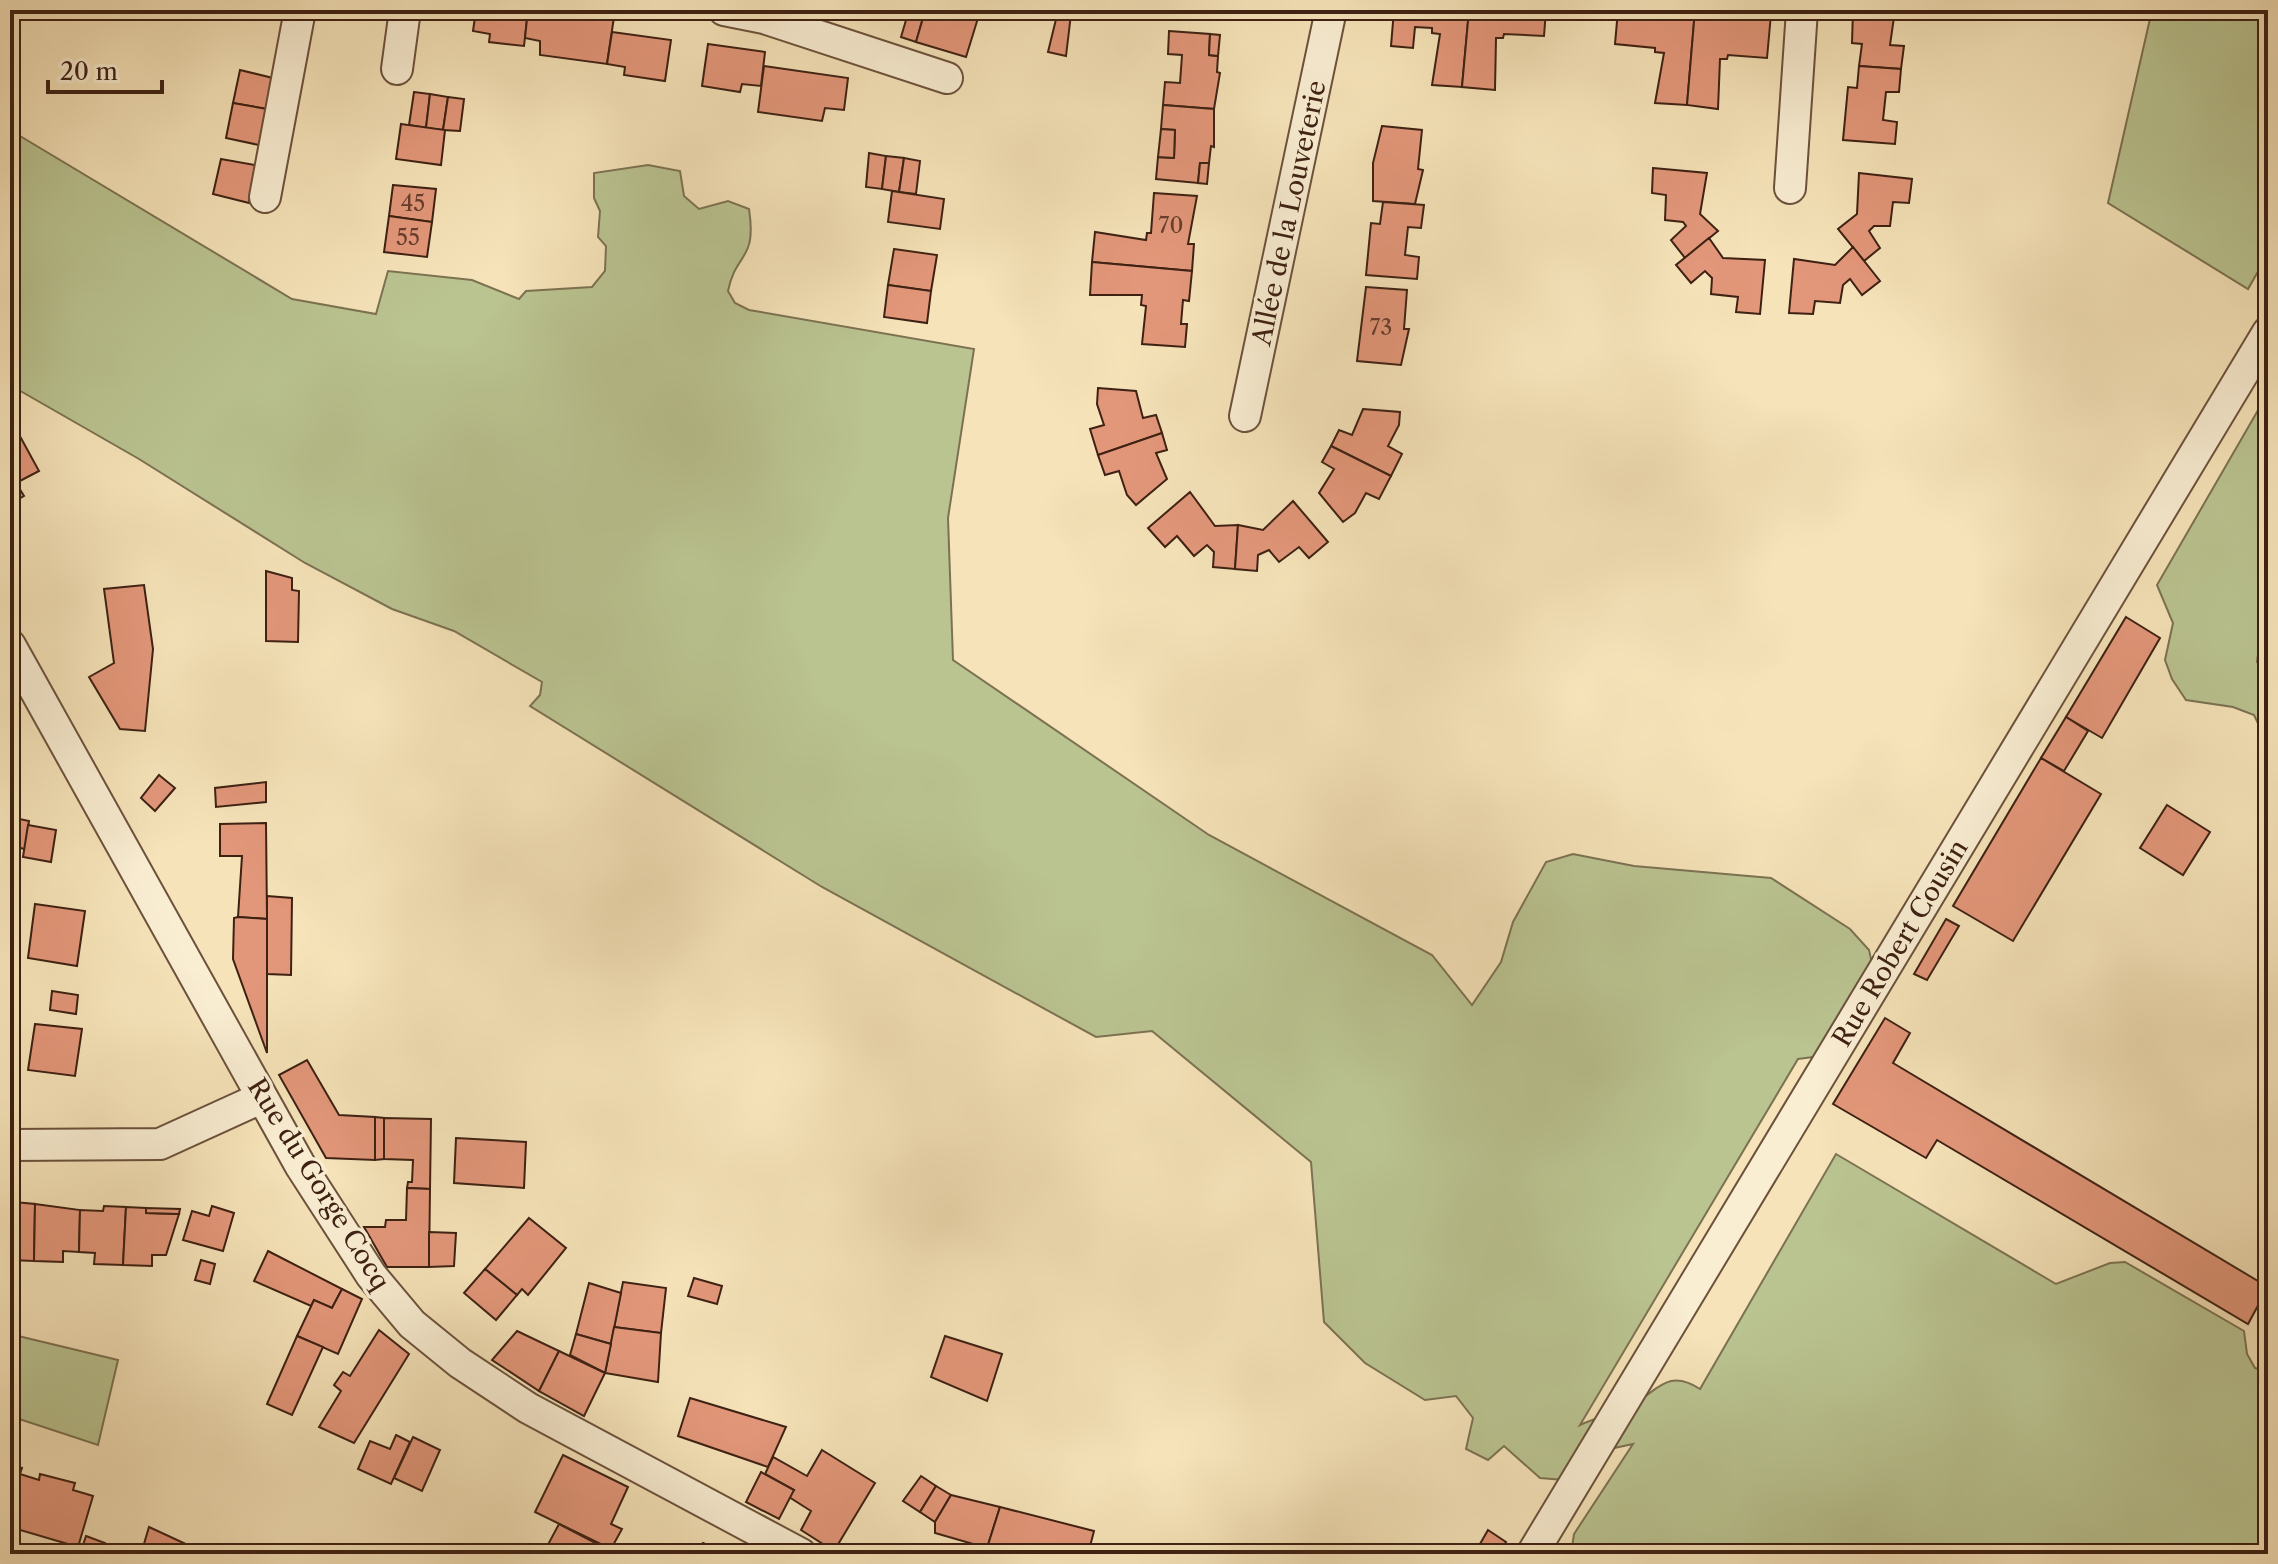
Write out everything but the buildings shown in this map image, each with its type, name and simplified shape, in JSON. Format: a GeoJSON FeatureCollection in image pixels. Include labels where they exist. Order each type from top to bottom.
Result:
{"type":"FeatureCollection","features":[{"type":"Feature","properties":{"kind":"street"},"geometry":{"type":"LineString","coordinates":[[265,197],[300,10]]}},
{"type":"Feature","properties":{"kind":"street"},"geometry":{"type":"LineString","coordinates":[[397,69],[405,10]]}},
{"type":"Feature","properties":{"kind":"street"},"geometry":{"type":"LineString","coordinates":[[724,10],[765,14],[947,78]]}},
{"type":"Feature","properties":{"kind":"street","name":"Allée de la Louveterie"},"geometry":{"type":"LineString","coordinates":[[1245,416],[1331,10]]}},
{"type":"Feature","properties":{"kind":"street"},"geometry":{"type":"LineString","coordinates":[[1790,188],[1802,10]]}},
{"type":"Feature","properties":{"kind":"street","name":"Rue Robert Cousin"},"geometry":{"type":"LineString","coordinates":[[1532,1554],[2268,332]]}},
{"type":"Feature","properties":{"kind":"street","name":"Rue du Gorge Cocq"},"geometry":{"type":"LineString","coordinates":[[10,645],[261,1098],[371,1275],[412,1324],[460,1363],[528,1408],[801,1554]]}},
{"type":"Feature","properties":{"kind":"street"},"geometry":{"type":"LineString","coordinates":[[10,1145],[160,1144],[261,1098]]}},
{"type":"Feature","properties":{"kind":"green space"},"geometry":{"type":"Polygon","coordinates":[[[2152,10],[2268,10],[2268,254],[2248,289],[2108,203],[2152,10]]]}},
{"type":"Feature","properties":{"kind":"green space"},"geometry":{"type":"Polygon","coordinates":[[[10,130],[292,299],[376,314],[388,271],[472,280],[519,299],[526,291],[592,287],[605,271],[606,246],[598,237],[600,211],[594,198],[594,173],[648,165],[680,171],[684,196],[699,209],[728,201],[749,209],[751,226],[748,248],[728,291],[735,303],[749,310],[974,349],[948,518],[953,660],[1209,835],[1432,955],[1472,1005],[1501,962],[1513,922],[1546,862],[1573,854],[1634,866],[1771,878],[1850,929],[1869,950],[1875,977],[1821,1056],[1798,1059],[1580,1425],[1628,1407],[1670,1381],[1688,1383],[1700,1389],[1836,1154],[2056,1284],[2110,1263],[2125,1262],[2244,1331],[2247,1354],[2255,1368],[2264,1370],[2268,1367],[2268,1554],[1571,1554],[1574,1534],[1633,1444],[1591,1453],[1564,1480],[1540,1478],[1504,1446],[1488,1460],[1466,1449],[1473,1418],[1456,1396],[1425,1400],[1365,1363],[1324,1322],[1311,1162],[1152,1031],[1096,1037],[822,887],[530,706],[540,695],[542,682],[454,631],[392,609],[305,563],[139,459],[10,385],[10,130]]]}},
{"type":"Feature","properties":{"kind":"green space"},"geometry":{"type":"Polygon","coordinates":[[[2268,393],[2268,634],[2259,647],[2257,662],[2268,675],[2268,744],[2254,715],[2233,707],[2186,700],[2172,679],[2165,660],[2173,623],[2157,585],[2268,393]]]}},
{"type":"Feature","properties":{"kind":"green space"},"geometry":{"type":"Polygon","coordinates":[[[10,1334],[118,1360],[98,1445],[10,1416],[10,1334]]]}}]}
